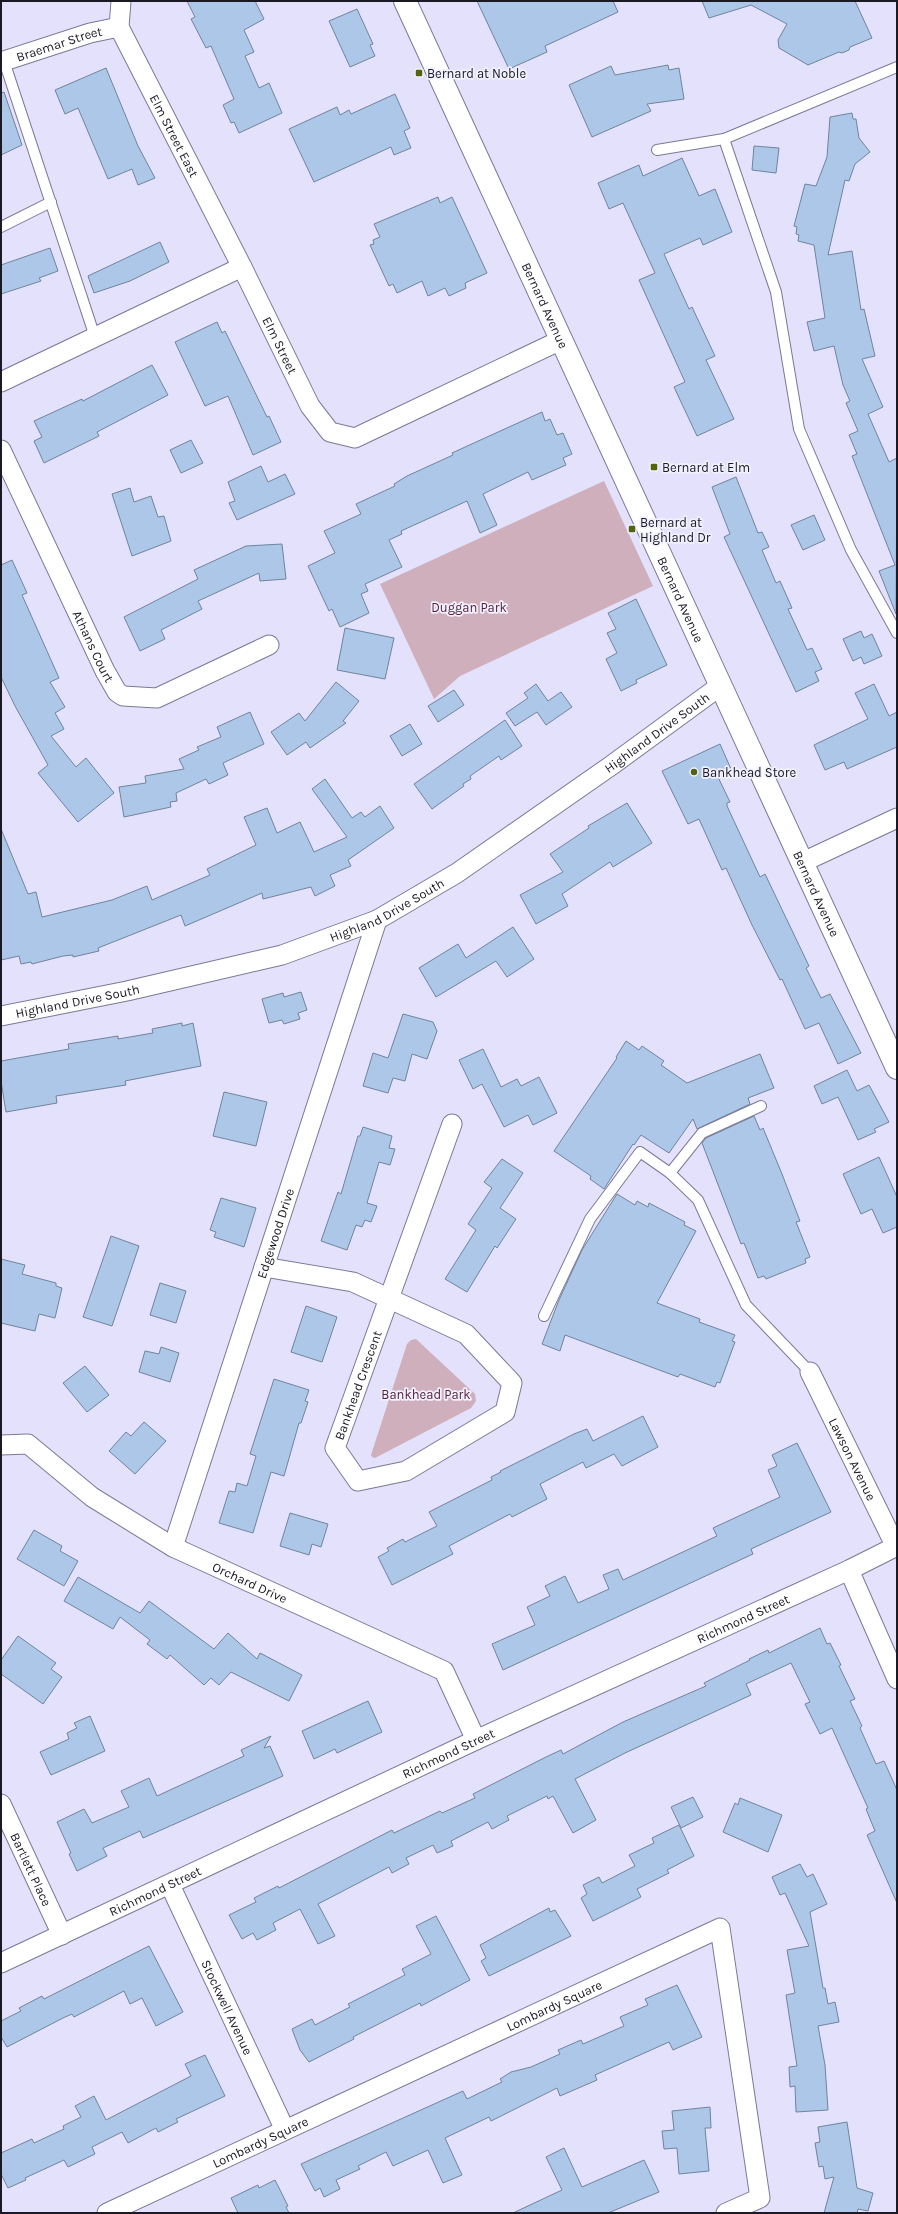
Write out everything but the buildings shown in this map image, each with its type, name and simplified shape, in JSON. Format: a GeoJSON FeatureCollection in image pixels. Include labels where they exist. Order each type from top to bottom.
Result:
{"type":"FeatureCollection","features":[{"type":"Feature","properties":{"kind":"street"},"geometry":{"type":"LineString","coordinates":[[118,26],[121,1]]}},
{"type":"Feature","properties":{"kind":"street","name":"Bernard Avenue"},"geometry":{"type":"LineString","coordinates":[[405,1],[897,1068]]}},
{"type":"Feature","properties":{"kind":"street","name":"Braemar Street"},"geometry":{"type":"LineString","coordinates":[[2,58],[118,26]]}},
{"type":"Feature","properties":{"kind":"street","name":"Elm Street East"},"geometry":{"type":"LineString","coordinates":[[118,26],[242,267]]}},
{"type":"Feature","properties":{"kind":"street"},"geometry":{"type":"LineString","coordinates":[[1,382],[242,267]]}},
{"type":"Feature","properties":{"kind":"street","name":"Elm Street"},"geometry":{"type":"LineString","coordinates":[[242,267],[310,406],[330,432],[355,438],[561,340]]}},
{"type":"Feature","properties":{"kind":"street","name":"Athans Court"},"geometry":{"type":"LineString","coordinates":[[1,450],[105,671],[117,692],[123,696],[157,698],[269,646]]}},
{"type":"Feature","properties":{"kind":"street","name":"Highland Drive South"},"geometry":{"type":"LineString","coordinates":[[1,1016],[127,991],[282,955],[377,920],[457,873],[612,765],[720,686]]}},
{"type":"Feature","properties":{"kind":"street"},"geometry":{"type":"LineString","coordinates":[[803,862],[897,818]]}},
{"type":"Feature","properties":{"kind":"street","name":"Edgewood Drive"},"geometry":{"type":"LineString","coordinates":[[173,1547],[377,920]]}},
{"type":"Feature","properties":{"kind":"street","name":"Bankhead Crescent"},"geometry":{"type":"LineString","coordinates":[[264,1267],[353,1282],[390,1299],[466,1334],[512,1383],[505,1412],[406,1471],[358,1481],[335,1448],[390,1299],[452,1124]]}},
{"type":"Feature","properties":{"kind":"street","name":"Lawson Avenue"},"geometry":{"type":"LineString","coordinates":[[810,1372],[896,1546]]}},
{"type":"Feature","properties":{"kind":"street","name":"Orchard Drive"},"geometry":{"type":"LineString","coordinates":[[1,1445],[28,1444],[92,1497],[173,1547],[444,1671],[476,1740]]}},
{"type":"Feature","properties":{"kind":"street","name":"Richmond Street"},"geometry":{"type":"LineString","coordinates":[[1,1963],[170,1885],[476,1740],[849,1570],[896,1546]]}},
{"type":"Feature","properties":{"kind":"street"},"geometry":{"type":"LineString","coordinates":[[849,1570],[897,1679]]}},
{"type":"Feature","properties":{"kind":"street","name":"Bartlett Place"},"geometry":{"type":"LineString","coordinates":[[1,1804],[62,1935]]}},
{"type":"Feature","properties":{"kind":"street","name":"Stockwell Avenue"},"geometry":{"type":"LineString","coordinates":[[170,1885],[285,2130]]}},
{"type":"Feature","properties":{"kind":"street","name":"Lombardy Square"},"geometry":{"type":"LineString","coordinates":[[107,2213],[720,1928],[760,2198],[726,2213]]}},
{"type":"Feature","properties":{"kind":"lane"},"geometry":{"type":"LineString","coordinates":[[2,58],[95,337]]}},
{"type":"Feature","properties":{"kind":"lane"},"geometry":{"type":"LineString","coordinates":[[657,150],[724,139],[897,67]]}},
{"type":"Feature","properties":{"kind":"lane"},"geometry":{"type":"LineString","coordinates":[[724,139],[776,292],[799,429],[851,550],[897,633]]}},
{"type":"Feature","properties":{"kind":"lane"},"geometry":{"type":"LineString","coordinates":[[1,226],[51,202]]}},
{"type":"Feature","properties":{"kind":"lane"},"geometry":{"type":"LineString","coordinates":[[670,1173],[702,1133],[762,1106]]}},
{"type":"Feature","properties":{"kind":"lane"},"geometry":{"type":"LineString","coordinates":[[544,1316],[590,1219],[640,1152],[670,1173],[698,1200],[746,1305],[810,1372]]}},
{"type":"Feature","properties":{"kind":"green space","name":"Duggan Park"},"geometry":{"type":"Polygon","coordinates":[[[604,481],[653,586],[460,676],[434,699],[380,584],[604,481]]]}},
{"type":"Feature","properties":{"kind":"green space","name":"Bankhead Park"},"geometry":{"type":"Polygon","coordinates":[[[416,1339],[475,1394],[476,1401],[471,1408],[375,1458],[372,1457],[371,1455],[407,1344],[411,1340],[416,1339]]]}},
{"type":"Feature","properties":{"kind":"place","name":"Bernard at Noble"},"geometry":{"type":"Point","coordinates":[419,73]}},
{"type":"Feature","properties":{"kind":"place","name":"Bernard at Elm"},"geometry":{"type":"Point","coordinates":[654,467]}},
{"type":"Feature","properties":{"kind":"place","name":"Bernard at Highland Dr"},"geometry":{"type":"Point","coordinates":[632,529]}},
{"type":"Feature","properties":{"kind":"place","name":"Bankhead Store"},"geometry":{"type":"Point","coordinates":[694,772]}}]}
